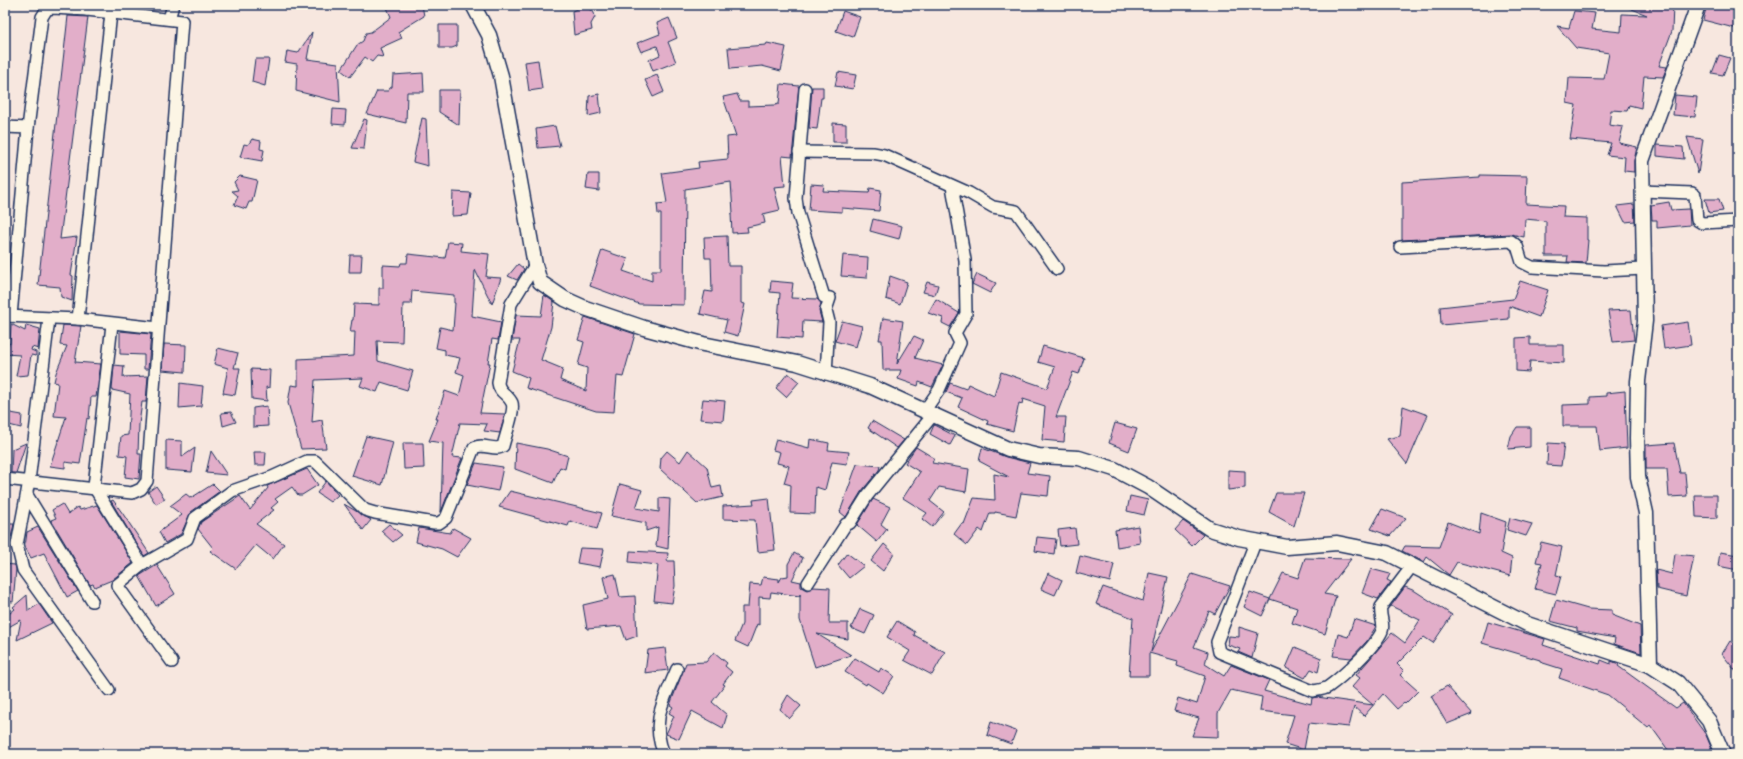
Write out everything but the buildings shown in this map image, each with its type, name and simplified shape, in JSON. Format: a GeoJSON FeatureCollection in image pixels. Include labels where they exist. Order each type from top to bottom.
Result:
{"type":"FeatureCollection","features":[{"type":"Feature","properties":{"kind":"street"},"geometry":{"type":"LineString","coordinates":[[169,19],[173,5]]}},
{"type":"Feature","properties":{"kind":"street"},"geometry":{"type":"LineString","coordinates":[[474,5],[489,35],[501,76],[535,265],[540,282],[565,299],[584,308],[644,328],[703,344],[797,363],[826,374],[870,386],[1008,449],[1039,456],[1079,458],[1114,469],[1148,487],[1210,530],[1239,538],[1287,547],[1337,543],[1387,553],[1527,624],[1650,665],[1678,683],[1709,721],[1723,754]]}},
{"type":"Feature","properties":{"kind":"street"},"geometry":{"type":"LineString","coordinates":[[1650,665],[1646,513],[1638,477],[1637,438],[1638,381],[1645,321],[1642,161],[1698,5]]}},
{"type":"Feature","properties":{"kind":"street"},"geometry":{"type":"LineString","coordinates":[[5,479],[94,487],[132,493],[141,489],[147,481],[182,21],[111,13],[88,8],[48,9],[43,12],[28,128],[8,316],[49,319],[78,319],[158,328]]}},
{"type":"Feature","properties":{"kind":"street"},"geometry":{"type":"LineString","coordinates":[[78,319],[111,13]]}},
{"type":"Feature","properties":{"kind":"street"},"geometry":{"type":"LineString","coordinates":[[806,89],[799,152],[796,205],[824,297],[830,298],[826,310],[828,322],[826,374]]}},
{"type":"Feature","properties":{"kind":"street"},"geometry":{"type":"LineString","coordinates":[[5,127],[28,128]]}},
{"type":"Feature","properties":{"kind":"street"},"geometry":{"type":"LineString","coordinates":[[799,152],[878,154],[952,186],[993,207],[1014,210],[1019,213],[1057,269]]}},
{"type":"Feature","properties":{"kind":"street"},"geometry":{"type":"LineString","coordinates":[[808,584],[846,524],[850,523],[867,496],[929,412],[960,343],[955,333],[966,314],[965,257],[952,186]]}},
{"type":"Feature","properties":{"kind":"street"},"geometry":{"type":"LineString","coordinates":[[1642,192],[1692,193],[1695,195],[1697,220],[1702,223],[1738,221]]}},
{"type":"Feature","properties":{"kind":"street"},"geometry":{"type":"LineString","coordinates":[[1400,247],[1511,241],[1517,246],[1522,262],[1532,267],[1604,271],[1644,269]]}},
{"type":"Feature","properties":{"kind":"street"},"geometry":{"type":"LineString","coordinates":[[172,662],[117,585],[142,565],[187,539],[196,518],[232,491],[272,477],[307,461],[318,463],[365,510],[434,523],[442,521],[446,518],[474,448],[480,446],[498,448],[503,446],[513,407],[510,400],[500,390],[498,383],[510,308],[535,265]]}},
{"type":"Feature","properties":{"kind":"street"},"geometry":{"type":"LineString","coordinates":[[49,319],[29,481],[17,545],[23,570],[109,690]]}},
{"type":"Feature","properties":{"kind":"street"},"geometry":{"type":"LineString","coordinates":[[112,324],[94,487],[142,565]]}},
{"type":"Feature","properties":{"kind":"street"},"geometry":{"type":"LineString","coordinates":[[27,495],[92,601]]}},
{"type":"Feature","properties":{"kind":"street"},"geometry":{"type":"LineString","coordinates":[[1256,540],[1217,642],[1219,652],[1313,690],[1327,687],[1365,653],[1379,636],[1383,630],[1380,612],[1381,607],[1412,566]]}},
{"type":"Feature","properties":{"kind":"street"},"geometry":{"type":"LineString","coordinates":[[664,754],[658,738],[658,718],[677,669]]}}]}
